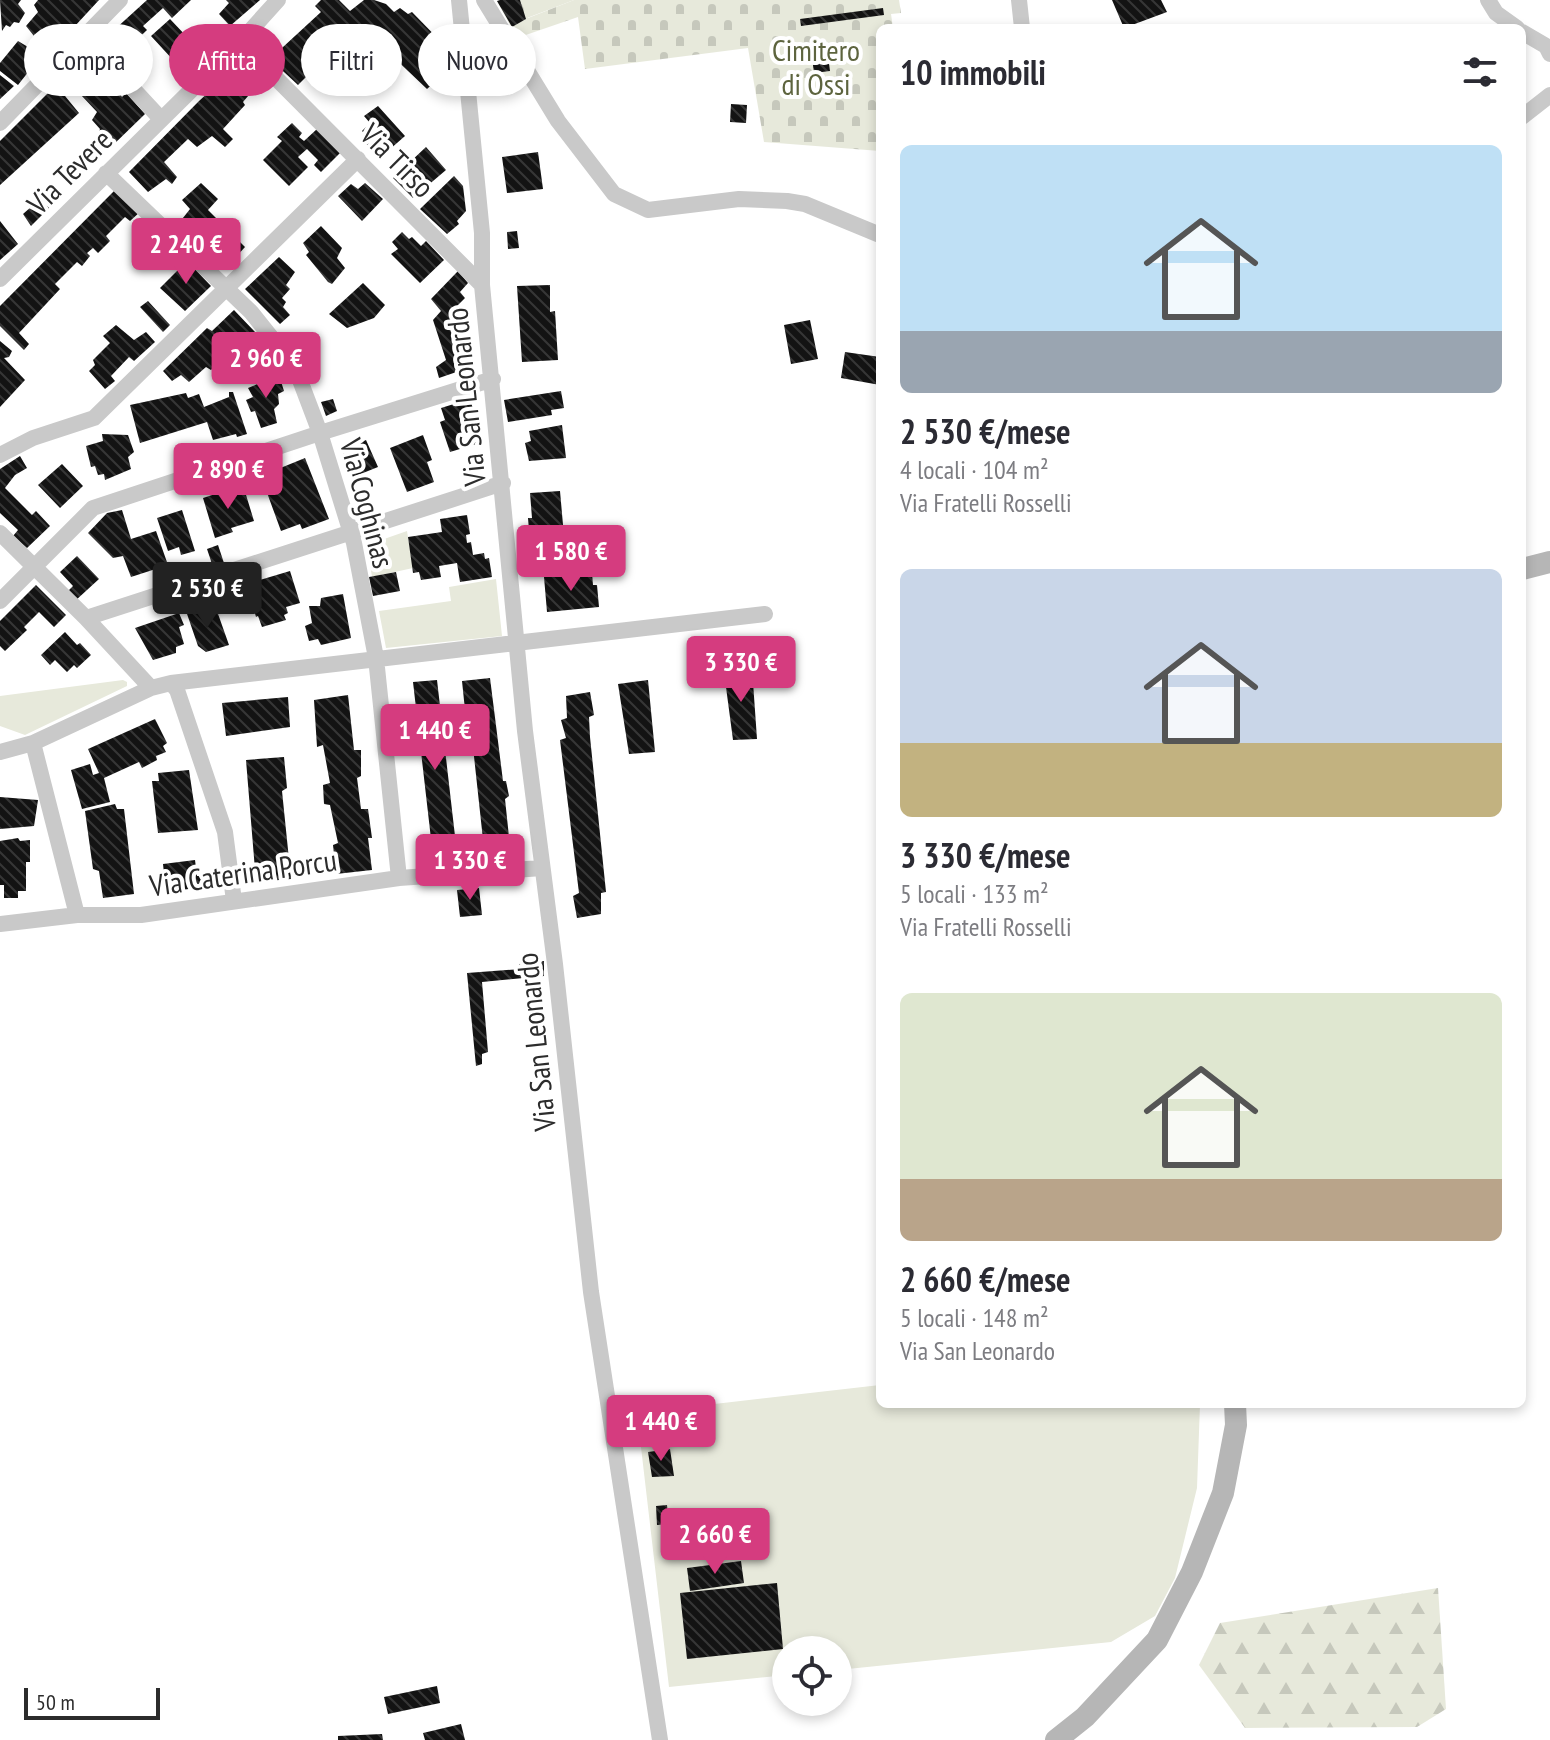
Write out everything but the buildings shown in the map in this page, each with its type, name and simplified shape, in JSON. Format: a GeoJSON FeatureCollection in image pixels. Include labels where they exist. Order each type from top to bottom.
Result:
{"type":"FeatureCollection","features":[{"type":"Feature","properties":{"kind":"street"},"geometry":{"type":"LineString","coordinates":[[96,24],[120,0]]}},
{"type":"Feature","properties":{"kind":"street","name":"Via Tevere"},"geometry":{"type":"LineString","coordinates":[[256,24],[278,0]]}},
{"type":"Feature","properties":{"kind":"street","name":"Via San Leonardo"},"geometry":{"type":"LineString","coordinates":[[459,0],[462,24]]}},
{"type":"Feature","properties":{"kind":"street"},"geometry":{"type":"LineString","coordinates":[[484,0],[499,24]]}},
{"type":"Feature","properties":{"kind":"street"},"geometry":{"type":"LineString","coordinates":[[1019,0],[1022,24]]}},
{"type":"Feature","properties":{"kind":"street"},"geometry":{"type":"LineString","coordinates":[[1488,0],[1496,13],[1511,24]]}},
{"type":"Feature","properties":{"kind":"street"},"geometry":{"type":"LineString","coordinates":[[1526,34],[1546,46],[1550,54]]}},
{"type":"Feature","properties":{"kind":"street"},"geometry":{"type":"LineString","coordinates":[[536,86],[558,121],[614,194],[648,210],[739,199],[787,201],[805,204],[876,233]]}},
{"type":"Feature","properties":{"kind":"street","name":"Via Tirso"},"geometry":{"type":"LineString","coordinates":[[285,87],[482,285]]}},
{"type":"Feature","properties":{"kind":"street"},"geometry":{"type":"LineString","coordinates":[[1526,114],[1550,95]]}},
{"type":"Feature","properties":{"kind":"street"},"geometry":{"type":"LineString","coordinates":[[0,123],[26,96]]}},
{"type":"Feature","properties":{"kind":"street"},"geometry":{"type":"LineString","coordinates":[[140,96],[160,118]]}},
{"type":"Feature","properties":{"kind":"street","name":"Via Tevere"},"geometry":{"type":"LineString","coordinates":[[0,279],[183,96]]}},
{"type":"Feature","properties":{"kind":"street","name":"Via San Leonardo"},"geometry":{"type":"LineString","coordinates":[[470,96],[482,233],[482,285],[525,731],[591,1292],[660,1740]]}},
{"type":"Feature","properties":{"kind":"street"},"geometry":{"type":"LineString","coordinates":[[0,455],[33,438],[94,418],[358,159]]}},
{"type":"Feature","properties":{"kind":"street","name":"Via Coghinas"},"geometry":{"type":"LineString","coordinates":[[106,173],[251,312],[295,367],[320,433],[351,533],[376,658],[399,878]]}},
{"type":"Feature","properties":{"kind":"street"},"geometry":{"type":"LineString","coordinates":[[0,601],[93,508],[493,379]]}},
{"type":"Feature","properties":{"kind":"street"},"geometry":{"type":"LineString","coordinates":[[86,618],[503,483]]}},
{"type":"Feature","properties":{"kind":"street"},"geometry":{"type":"LineString","coordinates":[[0,533],[151,688]]}},
{"type":"Feature","properties":{"kind":"street"},"geometry":{"type":"LineString","coordinates":[[1526,568],[1550,562]]}},
{"type":"Feature","properties":{"kind":"street"},"geometry":{"type":"LineString","coordinates":[[3,748],[33,743],[151,688],[171,683],[765,614]]}},
{"type":"Feature","properties":{"kind":"street"},"geometry":{"type":"LineString","coordinates":[[171,683],[177,690],[225,832],[234,901]]}},
{"type":"Feature","properties":{"kind":"street"},"geometry":{"type":"LineString","coordinates":[[33,743],[77,915]]}},
{"type":"Feature","properties":{"kind":"street","name":"Via Caterina Porcu"},"geometry":{"type":"LineString","coordinates":[[0,924],[77,915],[141,915],[399,878],[542,868]]}},
{"type":"Feature","properties":{"kind":"street"},"geometry":{"type":"LineString","coordinates":[[1056,1740],[1085,1717],[1157,1640],[1192,1572],[1223,1493],[1236,1425],[1235,1408]]}},
{"type":"Feature","properties":{"kind":"green space"},"geometry":{"type":"Polygon","coordinates":[[[520,0],[574,0],[527,18],[520,0]]]}},
{"type":"Feature","properties":{"kind":"green space","name":"Cimitero di Ossi"},"geometry":{"type":"Polygon","coordinates":[[[520,0],[528,18],[574,0],[899,0],[901,13],[891,14],[892,24],[876,24],[876,151],[764,142],[748,48],[585,69],[578,17],[536,31],[536,24],[509,24],[497,1],[520,0]]]}},
{"type":"Feature","properties":{"kind":"green space"},"geometry":{"type":"Polygon","coordinates":[[[407,531],[413,568],[372,577],[367,545],[407,531]]]}},
{"type":"Feature","properties":{"kind":"green space"},"geometry":{"type":"Polygon","coordinates":[[[496,579],[502,636],[386,648],[379,611],[451,601],[449,587],[496,579]]]}},
{"type":"Feature","properties":{"kind":"green space"},"geometry":{"type":"Polygon","coordinates":[[[123,680],[127,686],[25,735],[0,726],[0,696],[123,680]]]}},
{"type":"Feature","properties":{"kind":"green space"},"geometry":{"type":"Polygon","coordinates":[[[876,1385],[876,1408],[1200,1408],[1197,1488],[1175,1578],[1155,1616],[1111,1642],[852,1669],[852,1636],[772,1636],[772,1676],[669,1687],[637,1413],[876,1385]]]}},
{"type":"Feature","properties":{"kind":"green space"},"geometry":{"type":"Polygon","coordinates":[[[1438,1588],[1446,1709],[1417,1727],[1245,1728],[1199,1665],[1220,1623],[1438,1588]]]}}]}
